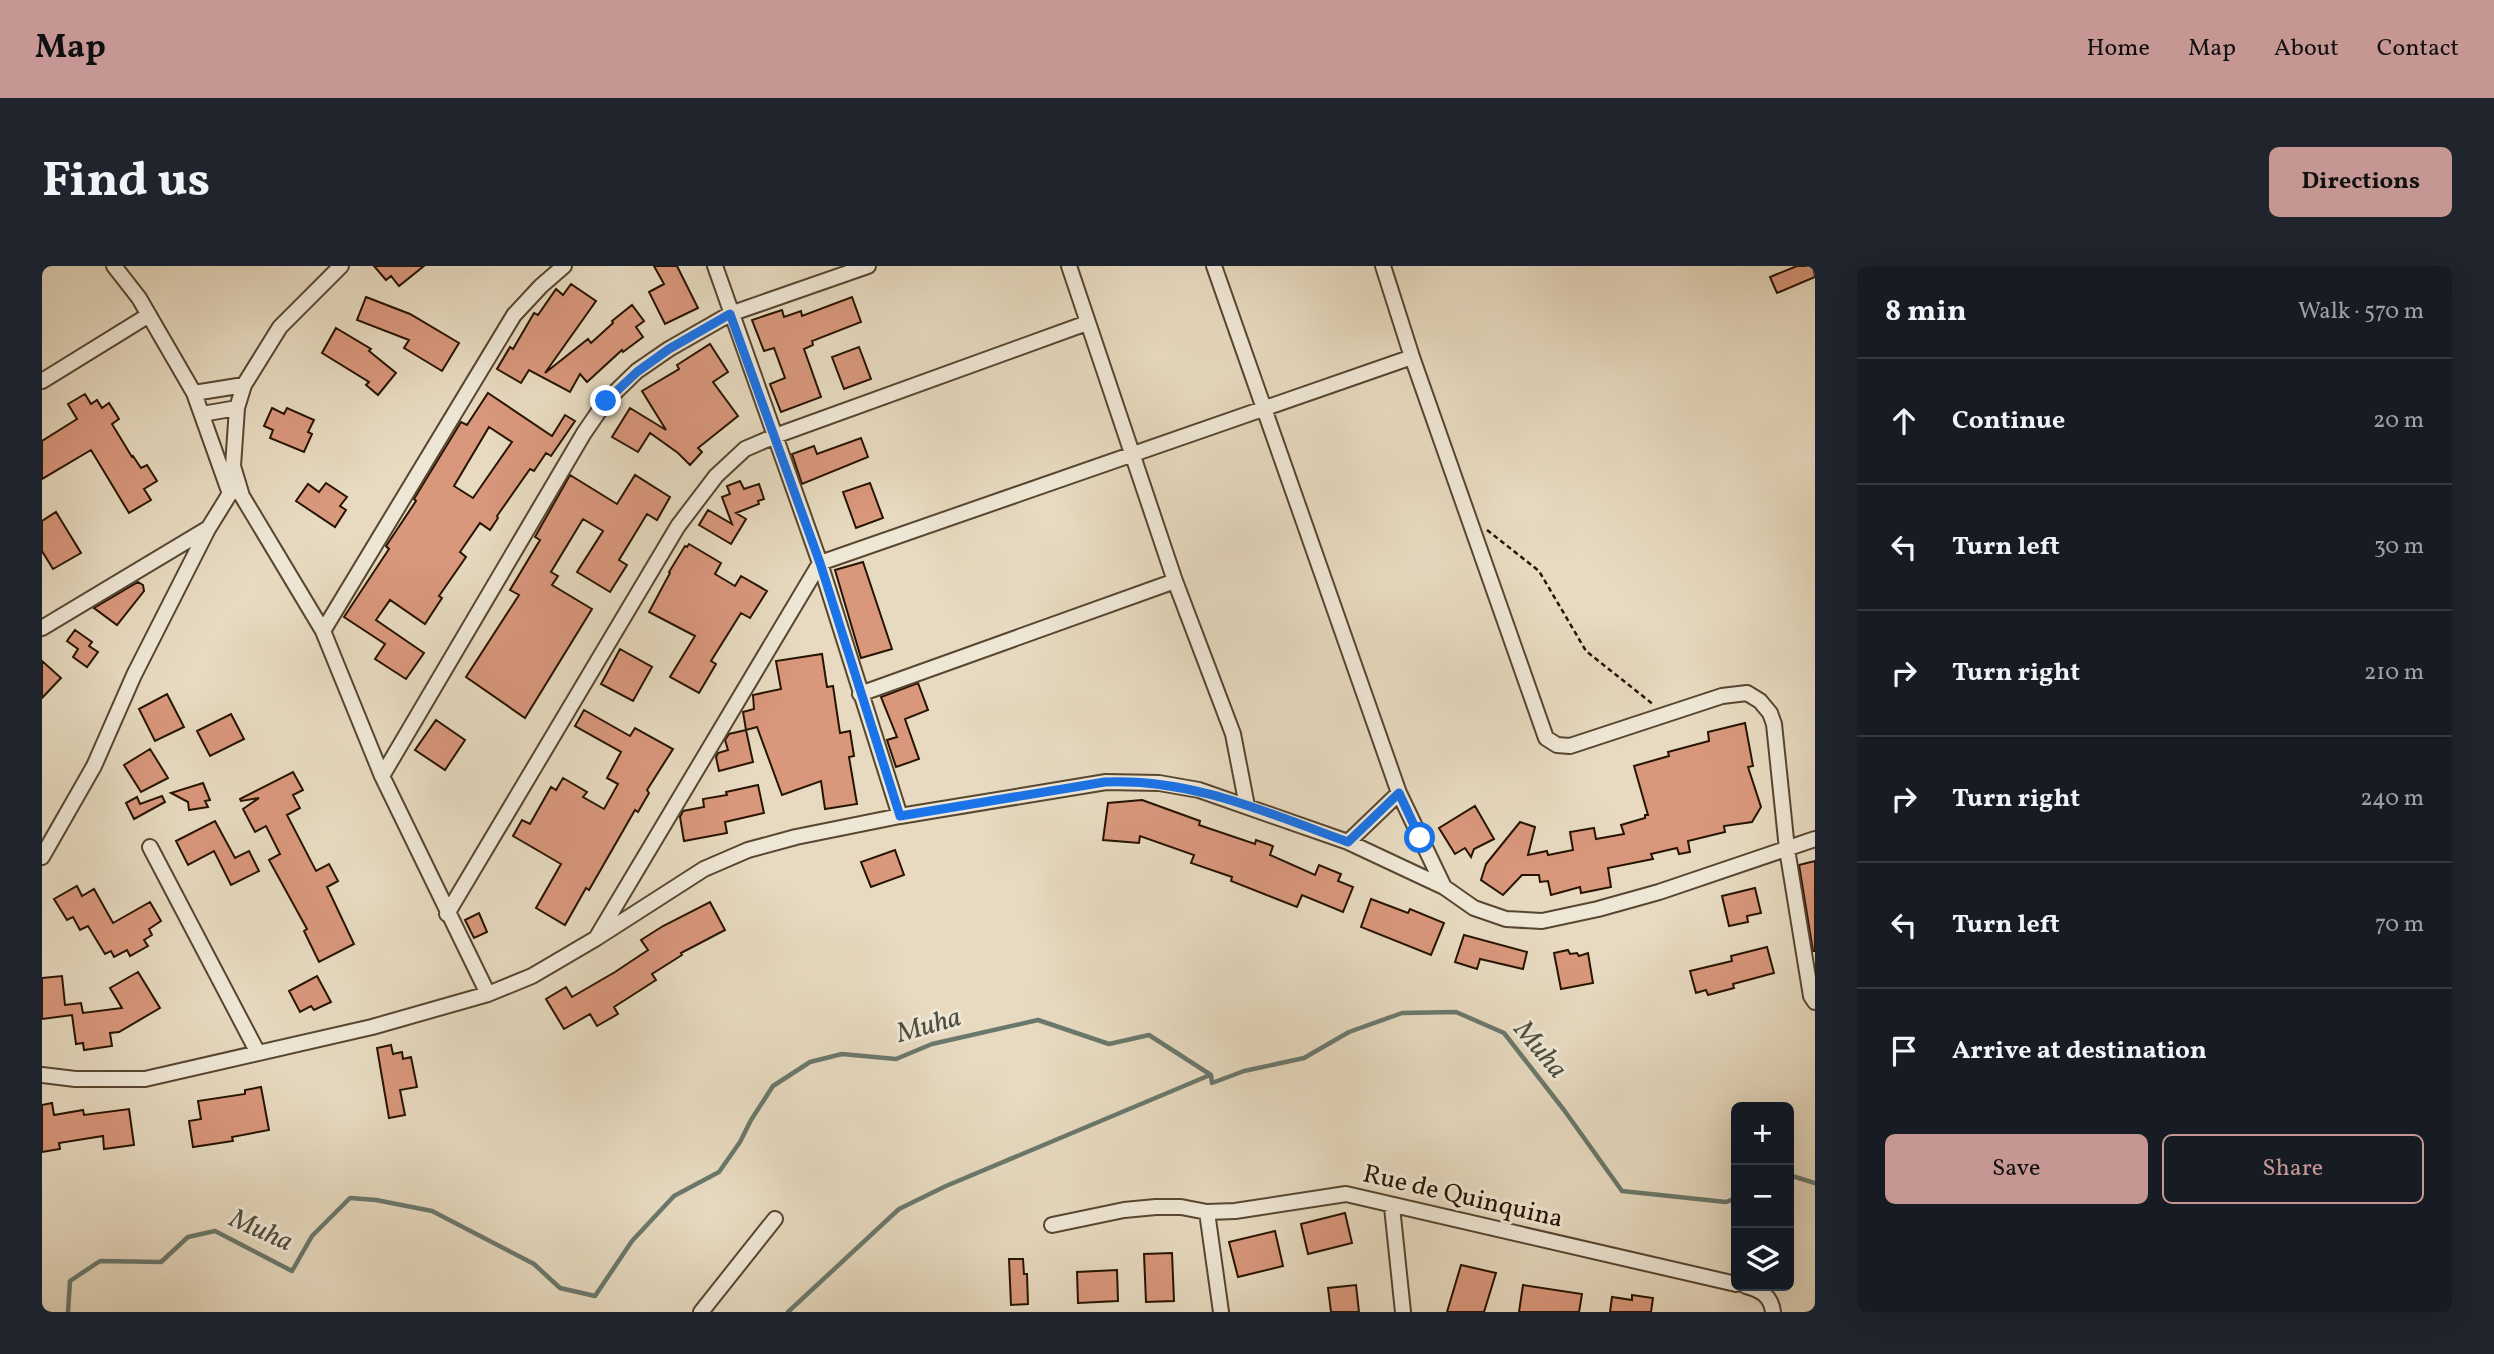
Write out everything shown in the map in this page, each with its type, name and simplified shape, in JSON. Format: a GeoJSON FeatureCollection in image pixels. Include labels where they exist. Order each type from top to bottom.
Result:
{"type":"FeatureCollection","features":[{"type":"Feature","properties":{"kind":"street"},"geometry":{"type":"LineString","coordinates":[[114,266],[149,315],[194,393],[234,488],[242,496],[323,631],[382,776],[488,994]]}},
{"type":"Feature","properties":{"kind":"street"},"geometry":{"type":"LineString","coordinates":[[42,857],[94,766],[134,675],[208,529],[234,488],[237,408],[244,385],[279,327],[341,266]]}},
{"type":"Feature","properties":{"kind":"street"},"geometry":{"type":"LineString","coordinates":[[323,631],[514,315],[564,266]]}},
{"type":"Feature","properties":{"kind":"street"},"geometry":{"type":"LineString","coordinates":[[715,266],[820,563],[900,816]]}},
{"type":"Feature","properties":{"kind":"street"},"geometry":{"type":"LineString","coordinates":[[382,776],[583,433],[606,401],[637,372],[669,349],[730,314],[869,266]]}},
{"type":"Feature","properties":{"kind":"street"},"geometry":{"type":"LineString","coordinates":[[1069,266],[1175,581],[1233,734],[1247,806]]}},
{"type":"Feature","properties":{"kind":"street"},"geometry":{"type":"LineString","coordinates":[[1214,266],[1399,793],[1444,887]]}},
{"type":"Feature","properties":{"kind":"street"},"geometry":{"type":"LineString","coordinates":[[1383,266],[1546,738],[1557,745],[1570,746],[1587,742],[1722,696],[1747,694],[1760,701],[1770,713],[1774,724],[1787,849],[1811,996],[1815,1002]]}},
{"type":"Feature","properties":{"kind":"street"},"geometry":{"type":"LineString","coordinates":[[42,381],[149,315]]}},
{"type":"Feature","properties":{"kind":"street"},"geometry":{"type":"LineString","coordinates":[[447,914],[678,526],[716,476],[746,449],[775,436],[1087,323]]}},
{"type":"Feature","properties":{"kind":"street"},"geometry":{"type":"LineString","coordinates":[[595,939],[820,563],[1412,356]]}},
{"type":"Feature","properties":{"kind":"street"},"geometry":{"type":"LineString","coordinates":[[194,393],[244,385]]}},
{"type":"Feature","properties":{"kind":"street"},"geometry":{"type":"LineString","coordinates":[[202,414],[237,408]]}},
{"type":"Feature","properties":{"kind":"street"},"geometry":{"type":"LineString","coordinates":[[42,628],[208,529]]}},
{"type":"Feature","properties":{"kind":"street"},"geometry":{"type":"LineString","coordinates":[[860,694],[1175,581]]}},
{"type":"Feature","properties":{"kind":"street"},"geometry":{"type":"LineString","coordinates":[[42,1075],[75,1079],[145,1079],[372,1027],[488,994],[532,976],[704,869],[748,850],[796,837],[900,816],[1105,782],[1159,783],[1199,790],[1247,806],[1348,842],[1444,887],[1474,908],[1506,919],[1542,921],[1598,909],[1659,892],[1815,839]]}},
{"type":"Feature","properties":{"kind":"street"},"geometry":{"type":"LineString","coordinates":[[1348,842],[1399,793]]}},
{"type":"Feature","properties":{"kind":"street"},"geometry":{"type":"LineString","coordinates":[[150,846],[258,1053]]}},
{"type":"Feature","properties":{"kind":"street","name":"Rue de Quinquina"},"geometry":{"type":"LineString","coordinates":[[1052,1225],[1124,1210],[1181,1207],[1208,1212],[1235,1212],[1346,1194],[1392,1207],[1731,1283]]}},
{"type":"Feature","properties":{"kind":"street"},"geometry":{"type":"LineString","coordinates":[[1392,1207],[1403,1312]]}},
{"type":"Feature","properties":{"kind":"street"},"geometry":{"type":"LineString","coordinates":[[1208,1212],[1222,1312]]}},
{"type":"Feature","properties":{"kind":"street"},"geometry":{"type":"LineString","coordinates":[[701,1312],[775,1219]]}},
{"type":"Feature","properties":{"kind":"street"},"geometry":{"type":"LineString","coordinates":[[1760,1291],[1772,1301],[1773,1312]]}},
{"type":"Feature","properties":{"kind":"path"},"geometry":{"type":"LineString","coordinates":[[1471,524],[1492,532],[1539,571],[1586,651],[1664,714]]}},
{"type":"Feature","properties":{"kind":"building"},"geometry":{"type":"Polygon","coordinates":[[[374,266],[424,266],[399,286],[391,276],[386,280],[374,266]]]}},
{"type":"Feature","properties":{"kind":"building"},"geometry":{"type":"Polygon","coordinates":[[[654,266],[677,266],[698,308],[665,324],[649,292],[664,284],[654,266]]]}},
{"type":"Feature","properties":{"kind":"building"},"geometry":{"type":"Polygon","coordinates":[[[1797,266],[1813,266],[1815,277],[1777,293],[1770,277],[1797,266]]]}},
{"type":"Feature","properties":{"kind":"building"},"geometry":{"type":"Polygon","coordinates":[[[571,284],[596,301],[545,373],[588,339],[591,343],[632,305],[644,321],[636,327],[643,337],[623,352],[622,350],[587,382],[580,374],[570,392],[529,370],[521,383],[497,369],[510,347],[513,349],[534,313],[538,315],[556,289],[563,295],[571,284]]]}},
{"type":"Feature","properties":{"kind":"building"},"geometry":{"type":"Polygon","coordinates":[[[366,297],[410,314],[459,343],[442,371],[404,348],[409,340],[357,320],[366,297]]]}},
{"type":"Feature","properties":{"kind":"building"},"geometry":{"type":"Polygon","coordinates":[[[852,297],[861,322],[812,341],[813,345],[804,349],[821,397],[781,412],[770,384],[785,378],[774,348],[764,351],[752,320],[782,310],[784,317],[801,311],[802,316],[852,297]]]}},
{"type":"Feature","properties":{"kind":"building"},"geometry":{"type":"Polygon","coordinates":[[[336,328],[371,349],[369,351],[396,373],[378,395],[366,385],[369,382],[322,353],[336,328]]]}},
{"type":"Feature","properties":{"kind":"building"},"geometry":{"type":"Polygon","coordinates":[[[710,344],[728,372],[713,382],[738,416],[698,448],[702,452],[690,465],[650,433],[638,452],[612,437],[630,408],[666,430],[642,391],[679,369],[677,365],[710,344]]]}},
{"type":"Feature","properties":{"kind":"building"},"geometry":{"type":"Polygon","coordinates":[[[859,347],[871,379],[844,389],[832,357],[859,347]]]}},
{"type":"Feature","properties":{"kind":"building"},"geometry":{"type":"Polygon","coordinates":[[[488,393],[552,436],[565,415],[575,421],[551,456],[546,453],[534,471],[530,469],[490,530],[480,523],[460,552],[466,557],[439,596],[442,598],[425,624],[390,600],[376,620],[424,653],[406,679],[375,659],[385,644],[344,617],[389,549],[386,546],[416,501],[414,499],[461,422],[467,425],[488,393]],[[489,427],[454,486],[473,498],[512,442],[489,427]]]}},
{"type":"Feature","properties":{"kind":"building"},"geometry":{"type":"Polygon","coordinates":[[[85,394],[91,404],[97,400],[102,408],[109,403],[119,419],[112,424],[132,457],[141,468],[147,465],[157,481],[144,489],[151,500],[129,513],[91,450],[42,479],[42,441],[77,419],[68,404],[85,394]]]}},
{"type":"Feature","properties":{"kind":"building"},"geometry":{"type":"Polygon","coordinates":[[[272,408],[284,414],[287,408],[314,420],[308,432],[312,434],[304,452],[270,438],[273,430],[264,426],[272,408]]]}},
{"type":"Feature","properties":{"kind":"building"},"geometry":{"type":"Polygon","coordinates":[[[861,438],[868,457],[802,484],[792,454],[814,446],[817,454],[861,438]]]}},
{"type":"Feature","properties":{"kind":"building"},"geometry":{"type":"Polygon","coordinates":[[[570,475],[617,504],[635,475],[670,497],[657,520],[647,514],[619,560],[627,565],[610,592],[577,572],[603,531],[583,519],[551,572],[558,576],[552,585],[592,609],[525,718],[466,677],[519,595],[510,590],[540,540],[535,537],[570,475]]]}},
{"type":"Feature","properties":{"kind":"building"},"geometry":{"type":"Polygon","coordinates":[[[740,481],[744,489],[759,484],[764,499],[758,501],[759,504],[736,513],[746,519],[731,544],[699,525],[708,510],[732,524],[722,497],[730,494],[727,486],[740,481]]]}},
{"type":"Feature","properties":{"kind":"building"},"geometry":{"type":"Polygon","coordinates":[[[326,483],[347,497],[340,506],[346,510],[335,527],[296,501],[308,484],[319,492],[326,483]]]}},
{"type":"Feature","properties":{"kind":"building"},"geometry":{"type":"Polygon","coordinates":[[[870,483],[883,518],[856,528],[843,492],[870,483]]]}},
{"type":"Feature","properties":{"kind":"building"},"geometry":{"type":"Polygon","coordinates":[[[56,512],[81,553],[53,569],[42,551],[42,521],[56,512]]]}},
{"type":"Feature","properties":{"kind":"building"},"geometry":{"type":"Polygon","coordinates":[[[689,544],[721,563],[715,574],[735,586],[741,576],[767,591],[750,618],[741,613],[711,661],[716,664],[699,693],[670,677],[695,636],[649,612],[669,572],[689,544]]]}},
{"type":"Feature","properties":{"kind":"building"},"geometry":{"type":"Polygon","coordinates":[[[863,562],[892,649],[861,658],[835,570],[863,562]]]}},
{"type":"Feature","properties":{"kind":"building"},"geometry":{"type":"Polygon","coordinates":[[[138,582],[143,585],[144,591],[117,625],[94,608],[138,582]]]}},
{"type":"Feature","properties":{"kind":"building"},"geometry":{"type":"Polygon","coordinates":[[[75,630],[92,642],[89,646],[98,652],[87,667],[73,657],[78,649],[67,641],[75,630]]]}},
{"type":"Feature","properties":{"kind":"building"},"geometry":{"type":"Polygon","coordinates":[[[620,649],[652,667],[633,701],[601,684],[620,649]]]}},
{"type":"Feature","properties":{"kind":"building"},"geometry":{"type":"Polygon","coordinates":[[[822,654],[827,687],[833,686],[840,733],[850,731],[854,756],[849,757],[857,804],[825,809],[821,781],[782,795],[757,727],[746,730],[743,712],[754,709],[753,695],[781,689],[776,661],[822,654]]]}},
{"type":"Feature","properties":{"kind":"building"},"geometry":{"type":"Polygon","coordinates":[[[42,661],[61,678],[42,698],[42,661]]]}},
{"type":"Feature","properties":{"kind":"building"},"geometry":{"type":"Polygon","coordinates":[[[918,683],[928,710],[905,719],[919,759],[896,767],[887,740],[897,737],[881,697],[918,683]]]}},
{"type":"Feature","properties":{"kind":"building"},"geometry":{"type":"Polygon","coordinates":[[[167,694],[184,727],[155,741],[139,709],[167,694]]]}},
{"type":"Feature","properties":{"kind":"building"},"geometry":{"type":"Polygon","coordinates":[[[584,710],[630,736],[635,728],[673,749],[647,790],[649,793],[638,812],[635,810],[589,890],[586,888],[565,925],[536,908],[561,864],[513,836],[522,820],[530,824],[551,787],[556,790],[563,778],[587,792],[583,797],[604,809],[618,784],[607,778],[621,752],[575,726],[584,710]]]}},
{"type":"Feature","properties":{"kind":"building"},"geometry":{"type":"Polygon","coordinates":[[[231,714],[244,739],[210,756],[197,731],[231,714]]]}},
{"type":"Feature","properties":{"kind":"building"},"geometry":{"type":"Polygon","coordinates":[[[436,720],[465,740],[445,770],[415,750],[436,720]]]}},
{"type":"Feature","properties":{"kind":"building"},"geometry":{"type":"Polygon","coordinates":[[[1745,723],[1753,766],[1748,767],[1761,807],[1752,822],[1724,826],[1725,832],[1688,841],[1690,852],[1679,854],[1677,848],[1651,854],[1653,859],[1608,868],[1611,887],[1581,893],[1580,887],[1551,895],[1548,881],[1540,882],[1539,875],[1522,875],[1503,895],[1481,880],[1486,864],[1520,822],[1535,827],[1528,855],[1547,851],[1548,855],[1573,850],[1570,832],[1594,828],[1596,839],[1624,834],[1621,825],[1648,815],[1634,766],[1669,756],[1668,752],[1709,741],[1708,732],[1745,723]]]}},
{"type":"Feature","properties":{"kind":"building"},"geometry":{"type":"Polygon","coordinates":[[[746,730],[753,762],[719,771],[716,757],[718,753],[728,750],[725,740],[729,734],[746,730]]]}},
{"type":"Feature","properties":{"kind":"building"},"geometry":{"type":"Polygon","coordinates":[[[150,749],[168,778],[141,792],[124,765],[150,749]]]}},
{"type":"Feature","properties":{"kind":"building"},"geometry":{"type":"Polygon","coordinates":[[[293,772],[303,790],[293,795],[300,808],[287,815],[316,871],[329,864],[338,881],[327,887],[354,944],[319,962],[304,931],[307,929],[269,860],[280,854],[266,826],[255,832],[243,809],[259,798],[240,799],[293,772]]]}},
{"type":"Feature","properties":{"kind":"building"},"geometry":{"type":"Polygon","coordinates":[[[203,783],[210,800],[205,801],[208,807],[189,810],[188,802],[171,793],[203,783]]]}},
{"type":"Feature","properties":{"kind":"building"},"geometry":{"type":"Polygon","coordinates":[[[758,785],[764,813],[725,822],[727,833],[684,841],[680,817],[683,811],[704,807],[703,799],[758,785]]]}},
{"type":"Feature","properties":{"kind":"building"},"geometry":{"type":"Polygon","coordinates":[[[162,796],[165,802],[134,819],[126,803],[137,797],[140,804],[162,796]]]}},
{"type":"Feature","properties":{"kind":"building"},"geometry":{"type":"Polygon","coordinates":[[[1142,800],[1200,821],[1199,825],[1255,844],[1256,840],[1273,846],[1270,855],[1315,875],[1319,865],[1341,874],[1338,881],[1353,887],[1343,912],[1302,895],[1297,907],[1231,881],[1232,877],[1191,863],[1194,855],[1140,836],[1139,843],[1103,840],[1108,803],[1142,800]]]}},
{"type":"Feature","properties":{"kind":"building"},"geometry":{"type":"Polygon","coordinates":[[[1475,806],[1494,839],[1474,849],[1471,857],[1465,848],[1455,854],[1439,828],[1475,806]]]}},
{"type":"Feature","properties":{"kind":"building"},"geometry":{"type":"Polygon","coordinates":[[[215,821],[235,858],[249,851],[259,871],[231,885],[214,851],[188,865],[176,841],[215,821]]]}},
{"type":"Feature","properties":{"kind":"building"},"geometry":{"type":"Polygon","coordinates":[[[895,850],[904,875],[871,887],[861,862],[895,850]]]}},
{"type":"Feature","properties":{"kind":"building"},"geometry":{"type":"Polygon","coordinates":[[[1815,861],[1815,951],[1813,951],[1799,865],[1815,861]]]}},
{"type":"Feature","properties":{"kind":"building"},"geometry":{"type":"Polygon","coordinates":[[[77,886],[82,896],[94,889],[113,923],[150,902],[161,921],[149,929],[152,935],[144,940],[148,946],[130,956],[127,950],[114,957],[111,951],[105,954],[88,926],[80,930],[73,917],[67,920],[54,899],[77,886]]]}},
{"type":"Feature","properties":{"kind":"building"},"geometry":{"type":"Polygon","coordinates":[[[1755,888],[1761,913],[1747,916],[1748,922],[1729,926],[1722,896],[1755,888]]]}},
{"type":"Feature","properties":{"kind":"building"},"geometry":{"type":"Polygon","coordinates":[[[1371,899],[1408,913],[1410,909],[1444,923],[1431,955],[1361,927],[1371,899]]]}},
{"type":"Feature","properties":{"kind":"building"},"geometry":{"type":"Polygon","coordinates":[[[710,902],[725,930],[681,953],[682,955],[652,974],[656,980],[614,1007],[618,1014],[597,1026],[590,1014],[564,1029],[546,999],[566,987],[572,997],[615,972],[648,950],[641,940],[710,902]]]}},
{"type":"Feature","properties":{"kind":"building"},"geometry":{"type":"Polygon","coordinates":[[[479,913],[487,932],[474,938],[465,920],[479,913]]]}},
{"type":"Feature","properties":{"kind":"building"},"geometry":{"type":"Polygon","coordinates":[[[1464,935],[1527,952],[1523,969],[1480,959],[1477,969],[1455,962],[1464,935]]]}},
{"type":"Feature","properties":{"kind":"building"},"geometry":{"type":"Polygon","coordinates":[[[1767,947],[1774,973],[1733,984],[1734,988],[1708,995],[1706,990],[1696,993],[1690,971],[1732,961],[1731,956],[1767,947]]]}},
{"type":"Feature","properties":{"kind":"building"},"geometry":{"type":"Polygon","coordinates":[[[1568,950],[1570,954],[1577,953],[1579,956],[1588,953],[1593,983],[1561,989],[1554,953],[1568,950]]]}},
{"type":"Feature","properties":{"kind":"building"},"geometry":{"type":"Polygon","coordinates":[[[138,972],[160,1008],[119,1032],[110,1033],[112,1046],[84,1050],[83,1043],[76,1044],[72,1015],[42,1019],[42,978],[62,976],[65,1005],[81,1003],[83,1013],[122,1008],[110,988],[138,972]]]}},
{"type":"Feature","properties":{"kind":"building"},"geometry":{"type":"Polygon","coordinates":[[[317,976],[331,1002],[314,1010],[311,1006],[300,1012],[289,991],[317,976]]]}},
{"type":"Feature","properties":{"kind":"building"},"geometry":{"type":"Polygon","coordinates":[[[391,1045],[393,1054],[402,1052],[403,1059],[411,1057],[417,1087],[400,1090],[405,1115],[389,1118],[377,1048],[391,1045]]]}},
{"type":"Feature","properties":{"kind":"building"},"geometry":{"type":"Polygon","coordinates":[[[261,1087],[269,1130],[232,1137],[233,1141],[193,1147],[189,1121],[201,1119],[198,1101],[245,1094],[245,1090],[261,1087]]]}},
{"type":"Feature","properties":{"kind":"building"},"geometry":{"type":"Polygon","coordinates":[[[52,1103],[54,1115],[83,1110],[84,1115],[129,1109],[134,1145],[104,1149],[103,1136],[59,1143],[60,1149],[42,1152],[42,1105],[52,1103]]]}},
{"type":"Feature","properties":{"kind":"building"},"geometry":{"type":"Polygon","coordinates":[[[1345,1213],[1352,1243],[1308,1254],[1301,1224],[1345,1213]]]}},
{"type":"Feature","properties":{"kind":"building"},"geometry":{"type":"Polygon","coordinates":[[[1275,1231],[1283,1266],[1238,1277],[1229,1242],[1275,1231]]]}},
{"type":"Feature","properties":{"kind":"building"},"geometry":{"type":"Polygon","coordinates":[[[1172,1253],[1174,1301],[1146,1302],[1144,1254],[1172,1253]]]}},
{"type":"Feature","properties":{"kind":"building"},"geometry":{"type":"Polygon","coordinates":[[[1009,1259],[1023,1259],[1024,1274],[1027,1274],[1028,1304],[1011,1305],[1009,1259]]]}},
{"type":"Feature","properties":{"kind":"building"},"geometry":{"type":"Polygon","coordinates":[[[1461,1265],[1496,1273],[1484,1312],[1447,1312],[1461,1265]]]}},
{"type":"Feature","properties":{"kind":"building"},"geometry":{"type":"Polygon","coordinates":[[[1117,1270],[1118,1301],[1078,1303],[1077,1272],[1117,1270]]]}},
{"type":"Feature","properties":{"kind":"building"},"geometry":{"type":"Polygon","coordinates":[[[1356,1285],[1359,1312],[1331,1312],[1328,1288],[1356,1285]]]}},
{"type":"Feature","properties":{"kind":"building"},"geometry":{"type":"Polygon","coordinates":[[[1523,1285],[1582,1294],[1579,1312],[1519,1312],[1523,1285]]]}},
{"type":"Feature","properties":{"kind":"building"},"geometry":{"type":"Polygon","coordinates":[[[1632,1295],[1653,1298],[1651,1312],[1610,1312],[1612,1297],[1632,1300],[1632,1295]]]}},
{"type":"Feature","properties":{"kind":"waterway","name":"Muha"},"geometry":{"type":"LineString","coordinates":[[68,1312],[70,1281],[100,1261],[161,1262],[188,1237],[215,1231],[292,1271],[312,1236],[350,1198],[432,1211],[534,1264],[560,1288],[595,1296],[632,1241],[674,1196],[719,1172],[773,1086],[810,1062],[842,1054],[896,1059],[932,1044],[1038,1020],[1109,1044],[1149,1035],[1211,1075],[1212,1083],[1244,1071],[1304,1058],[1349,1032],[1402,1013],[1456,1012],[1504,1033],[1622,1191],[1726,1202],[1731,1200]]}},
{"type":"Feature","properties":{"kind":"waterway"},"geometry":{"type":"LineString","coordinates":[[788,1312],[899,1209],[946,1186],[1210,1075]]}},
{"type":"Feature","properties":{"kind":"waterway","name":"Muha"},"geometry":{"type":"LineString","coordinates":[[1794,1177],[1815,1183]]}},
{"type":"Feature","properties":{"kind":"route"},"geometry":{"type":"LineString","coordinates":[[606,401],[637,372],[669,349],[730,314],[820,563],[900,816],[1105,782],[1131,781],[1199,790],[1348,842],[1399,793],[1420,838]]}}]}
